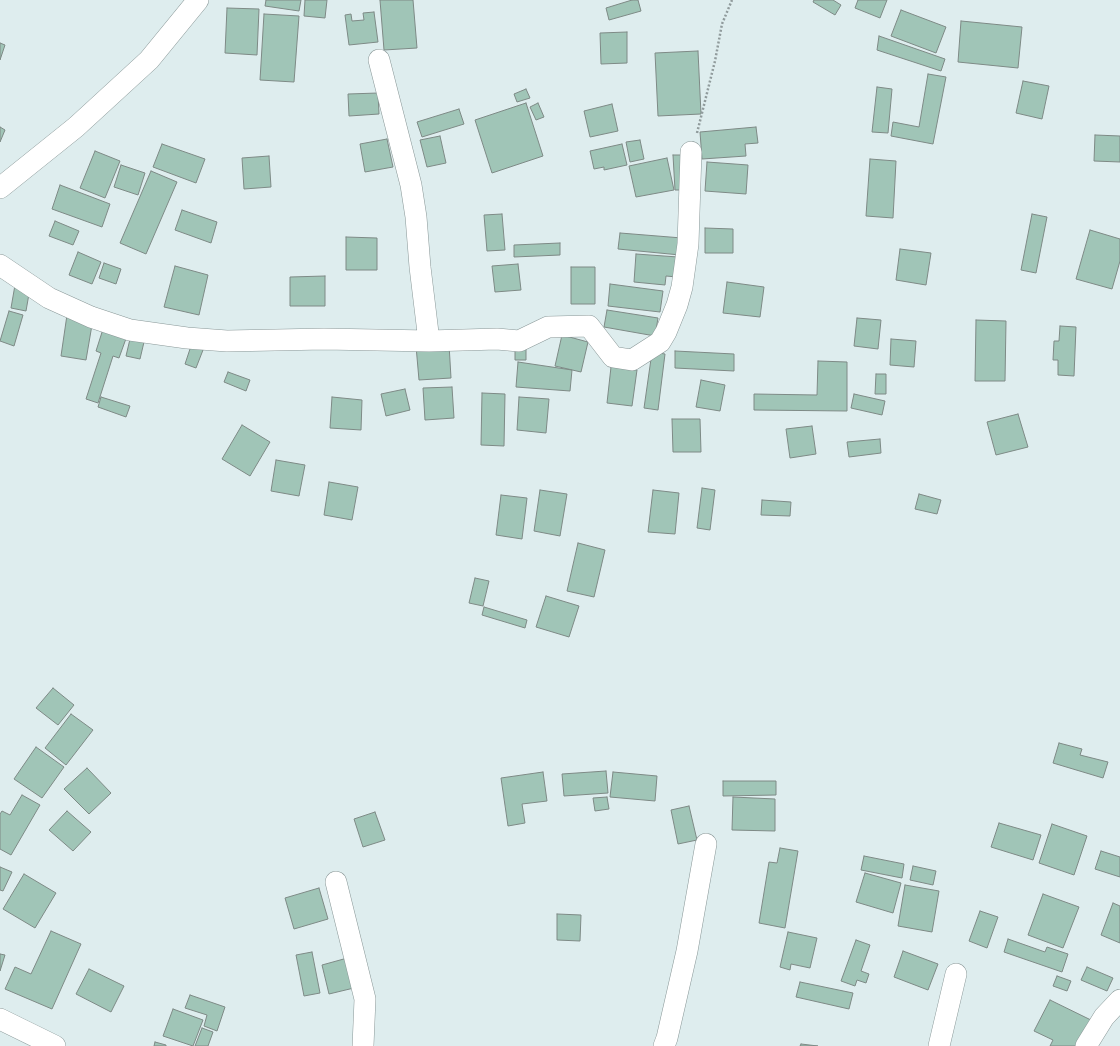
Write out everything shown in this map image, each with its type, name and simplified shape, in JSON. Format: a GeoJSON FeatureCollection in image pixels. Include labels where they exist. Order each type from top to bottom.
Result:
{"type":"FeatureCollection","features":[{"type":"Feature","properties":{"kind":"street"},"geometry":{"type":"LineString","coordinates":[[0,188],[76,127],[149,60],[198,0]]}},
{"type":"Feature","properties":{"kind":"street"},"geometry":{"type":"LineString","coordinates":[[379,60],[411,185],[416,217],[420,267],[429,341]]}},
{"type":"Feature","properties":{"kind":"street"},"geometry":{"type":"LineString","coordinates":[[0,265],[49,298],[91,317],[130,330],[187,338],[227,341],[324,339],[429,341],[497,339],[519,340],[548,327],[589,326],[613,357],[632,360],[660,342],[666,332],[677,305],[682,287],[688,244],[691,152]]}},
{"type":"Feature","properties":{"kind":"street"},"geometry":{"type":"LineString","coordinates":[[664,1046],[687,951],[706,844]]}},
{"type":"Feature","properties":{"kind":"street"},"geometry":{"type":"LineString","coordinates":[[336,882],[365,999],[363,1046]]}},
{"type":"Feature","properties":{"kind":"street"},"geometry":{"type":"LineString","coordinates":[[939,1046],[956,974]]}},
{"type":"Feature","properties":{"kind":"street"},"geometry":{"type":"LineString","coordinates":[[1086,1046],[1104,1017],[1120,1000]]}},
{"type":"Feature","properties":{"kind":"street"},"geometry":{"type":"LineString","coordinates":[[0,1019],[55,1046]]}},
{"type":"Feature","properties":{"kind":"path"},"geometry":{"type":"LineString","coordinates":[[691,152],[708,91],[722,24],[732,0]]}},
{"type":"Feature","properties":{"kind":"building"},"geometry":{"type":"Polygon","coordinates":[[[266,0],[301,0],[299,11],[265,6],[266,0]]]}},
{"type":"Feature","properties":{"kind":"building"},"geometry":{"type":"Polygon","coordinates":[[[305,0],[327,0],[325,18],[304,16],[305,0]]]}},
{"type":"Feature","properties":{"kind":"building"},"geometry":{"type":"Polygon","coordinates":[[[380,0],[413,0],[417,48],[384,50],[380,0]]]}},
{"type":"Feature","properties":{"kind":"building"},"geometry":{"type":"Polygon","coordinates":[[[632,0],[638,0],[641,11],[609,20],[606,8],[632,0]]]}},
{"type":"Feature","properties":{"kind":"building"},"geometry":{"type":"Polygon","coordinates":[[[814,0],[833,0],[841,5],[835,15],[813,2],[814,0]]]}},
{"type":"Feature","properties":{"kind":"building"},"geometry":{"type":"Polygon","coordinates":[[[858,0],[887,0],[880,18],[855,8],[858,0]]]}},
{"type":"Feature","properties":{"kind":"building"},"geometry":{"type":"Polygon","coordinates":[[[227,8],[259,9],[257,55],[225,53],[227,8]]]}},
{"type":"Feature","properties":{"kind":"building"},"geometry":{"type":"Polygon","coordinates":[[[901,10],[946,27],[936,53],[891,36],[901,10]]]}},
{"type":"Feature","properties":{"kind":"building"},"geometry":{"type":"Polygon","coordinates":[[[374,12],[378,42],[349,45],[345,15],[351,14],[352,21],[364,20],[363,13],[374,12]]]}},
{"type":"Feature","properties":{"kind":"building"},"geometry":{"type":"Polygon","coordinates":[[[264,14],[299,16],[294,82],[260,80],[264,14]]]}},
{"type":"Feature","properties":{"kind":"building"},"geometry":{"type":"Polygon","coordinates":[[[961,21],[1022,27],[1018,68],[958,62],[961,21]]]}},
{"type":"Feature","properties":{"kind":"building"},"geometry":{"type":"Polygon","coordinates":[[[627,32],[627,63],[601,64],[600,33],[627,32]]]}},
{"type":"Feature","properties":{"kind":"building"},"geometry":{"type":"Polygon","coordinates":[[[879,36],[945,59],[941,71],[877,50],[879,36]]]}},
{"type":"Feature","properties":{"kind":"building"},"geometry":{"type":"Polygon","coordinates":[[[0,43],[5,45],[0,60],[0,43]]]}},
{"type":"Feature","properties":{"kind":"building"},"geometry":{"type":"Polygon","coordinates":[[[698,51],[701,114],[658,116],[655,53],[698,51]]]}},
{"type":"Feature","properties":{"kind":"building"},"geometry":{"type":"Polygon","coordinates":[[[928,74],[946,77],[933,144],[891,136],[893,122],[919,127],[928,74]]]}},
{"type":"Feature","properties":{"kind":"building"},"geometry":{"type":"Polygon","coordinates":[[[1023,81],[1049,86],[1042,119],[1016,113],[1023,81]]]}},
{"type":"Feature","properties":{"kind":"building"},"geometry":{"type":"Polygon","coordinates":[[[877,87],[892,89],[888,133],[872,132],[877,87]]]}},
{"type":"Feature","properties":{"kind":"building"},"geometry":{"type":"Polygon","coordinates":[[[526,89],[530,98],[517,102],[514,94],[526,89]]]}},
{"type":"Feature","properties":{"kind":"building"},"geometry":{"type":"Polygon","coordinates":[[[378,93],[379,114],[349,116],[348,94],[378,93]]]}},
{"type":"Feature","properties":{"kind":"building"},"geometry":{"type":"Polygon","coordinates":[[[526,103],[543,156],[492,173],[475,120],[526,103]]]}},
{"type":"Feature","properties":{"kind":"building"},"geometry":{"type":"Polygon","coordinates":[[[538,103],[544,117],[536,120],[530,107],[538,103]]]}},
{"type":"Feature","properties":{"kind":"building"},"geometry":{"type":"Polygon","coordinates":[[[612,104],[618,131],[590,137],[584,111],[612,104]]]}},
{"type":"Feature","properties":{"kind":"building"},"geometry":{"type":"Polygon","coordinates":[[[459,109],[464,124],[422,137],[417,122],[459,109]]]}},
{"type":"Feature","properties":{"kind":"building"},"geometry":{"type":"Polygon","coordinates":[[[0,127],[5,130],[0,142],[0,127]]]}},
{"type":"Feature","properties":{"kind":"building"},"geometry":{"type":"Polygon","coordinates":[[[756,127],[758,143],[745,144],[746,156],[702,159],[700,132],[756,127]]]}},
{"type":"Feature","properties":{"kind":"building"},"geometry":{"type":"Polygon","coordinates":[[[1095,135],[1120,136],[1120,162],[1094,161],[1095,135]]]}},
{"type":"Feature","properties":{"kind":"building"},"geometry":{"type":"Polygon","coordinates":[[[440,136],[446,163],[427,167],[420,140],[440,136]]]}},
{"type":"Feature","properties":{"kind":"building"},"geometry":{"type":"Polygon","coordinates":[[[387,139],[393,167],[365,172],[360,144],[387,139]]]}},
{"type":"Feature","properties":{"kind":"building"},"geometry":{"type":"Polygon","coordinates":[[[640,140],[644,159],[630,162],[626,142],[640,140]]]}},
{"type":"Feature","properties":{"kind":"building"},"geometry":{"type":"Polygon","coordinates":[[[162,144],[205,159],[196,183],[153,167],[162,144]]]}},
{"type":"Feature","properties":{"kind":"building"},"geometry":{"type":"Polygon","coordinates":[[[622,144],[627,165],[604,170],[604,167],[594,169],[590,151],[622,144]]]}},
{"type":"Feature","properties":{"kind":"building"},"geometry":{"type":"Polygon","coordinates":[[[95,151],[120,161],[105,198],[80,188],[95,151]]]}},
{"type":"Feature","properties":{"kind":"building"},"geometry":{"type":"Polygon","coordinates":[[[673,155],[686,155],[687,190],[675,190],[673,155]]]}},
{"type":"Feature","properties":{"kind":"building"},"geometry":{"type":"Polygon","coordinates":[[[269,156],[271,187],[244,189],[242,158],[269,156]]]}},
{"type":"Feature","properties":{"kind":"building"},"geometry":{"type":"Polygon","coordinates":[[[667,158],[674,190],[636,197],[629,166],[667,158]]]}},
{"type":"Feature","properties":{"kind":"building"},"geometry":{"type":"Polygon","coordinates":[[[870,159],[896,161],[893,218],[866,216],[870,159]]]}},
{"type":"Feature","properties":{"kind":"building"},"geometry":{"type":"Polygon","coordinates":[[[707,162],[748,165],[746,194],[705,191],[707,162]]]}},
{"type":"Feature","properties":{"kind":"building"},"geometry":{"type":"Polygon","coordinates":[[[121,165],[145,173],[138,195],[114,187],[121,165]]]}},
{"type":"Feature","properties":{"kind":"building"},"geometry":{"type":"Polygon","coordinates":[[[151,171],[177,182],[146,254],[120,243],[151,171]]]}},
{"type":"Feature","properties":{"kind":"building"},"geometry":{"type":"Polygon","coordinates":[[[60,185],[110,204],[102,227],[52,209],[60,185]]]}},
{"type":"Feature","properties":{"kind":"building"},"geometry":{"type":"Polygon","coordinates":[[[182,210],[217,222],[211,243],[175,230],[182,210]]]}},
{"type":"Feature","properties":{"kind":"building"},"geometry":{"type":"Polygon","coordinates":[[[502,214],[505,250],[487,251],[484,215],[502,214]]]}},
{"type":"Feature","properties":{"kind":"building"},"geometry":{"type":"Polygon","coordinates":[[[1032,214],[1047,217],[1036,273],[1021,270],[1032,214]]]}},
{"type":"Feature","properties":{"kind":"building"},"geometry":{"type":"Polygon","coordinates":[[[55,221],[79,231],[73,245],[49,236],[55,221]]]}},
{"type":"Feature","properties":{"kind":"building"},"geometry":{"type":"Polygon","coordinates":[[[705,228],[733,229],[733,253],[705,253],[705,228]]]}},
{"type":"Feature","properties":{"kind":"building"},"geometry":{"type":"Polygon","coordinates":[[[1090,230],[1120,239],[1120,261],[1112,289],[1076,279],[1090,230]]]}},
{"type":"Feature","properties":{"kind":"building"},"geometry":{"type":"Polygon","coordinates":[[[620,233],[682,238],[680,255],[618,249],[620,233]]]}},
{"type":"Feature","properties":{"kind":"building"},"geometry":{"type":"Polygon","coordinates":[[[346,237],[377,238],[377,270],[346,270],[346,237]]]}},
{"type":"Feature","properties":{"kind":"building"},"geometry":{"type":"Polygon","coordinates":[[[560,243],[560,255],[514,257],[514,245],[560,243]]]}},
{"type":"Feature","properties":{"kind":"building"},"geometry":{"type":"Polygon","coordinates":[[[900,249],[931,253],[926,285],[896,280],[900,249]]]}},
{"type":"Feature","properties":{"kind":"building"},"geometry":{"type":"Polygon","coordinates":[[[78,252],[101,262],[92,284],[69,275],[78,252]]]}},
{"type":"Feature","properties":{"kind":"building"},"geometry":{"type":"Polygon","coordinates":[[[636,254],[678,257],[677,277],[666,276],[665,285],[634,282],[636,254]]]}},
{"type":"Feature","properties":{"kind":"building"},"geometry":{"type":"Polygon","coordinates":[[[104,263],[121,269],[116,284],[99,278],[104,263]]]}},
{"type":"Feature","properties":{"kind":"building"},"geometry":{"type":"Polygon","coordinates":[[[518,264],[521,290],[495,292],[492,266],[518,264]]]}},
{"type":"Feature","properties":{"kind":"building"},"geometry":{"type":"Polygon","coordinates":[[[175,266],[208,275],[199,315],[164,307],[175,266]]]}},
{"type":"Feature","properties":{"kind":"building"},"geometry":{"type":"Polygon","coordinates":[[[571,267],[595,267],[595,304],[571,304],[571,267]]]}},
{"type":"Feature","properties":{"kind":"building"},"geometry":{"type":"Polygon","coordinates":[[[325,276],[325,306],[290,306],[290,277],[325,276]]]}},
{"type":"Feature","properties":{"kind":"building"},"geometry":{"type":"Polygon","coordinates":[[[727,282],[764,287],[760,317],[723,313],[727,282]]]}},
{"type":"Feature","properties":{"kind":"building"},"geometry":{"type":"Polygon","coordinates":[[[610,284],[663,291],[660,312],[608,306],[610,284]]]}},
{"type":"Feature","properties":{"kind":"building"},"geometry":{"type":"Polygon","coordinates":[[[15,285],[30,288],[26,311],[11,308],[15,285]]]}},
{"type":"Feature","properties":{"kind":"building"},"geometry":{"type":"Polygon","coordinates":[[[607,310],[658,318],[655,336],[604,327],[607,310]]]}},
{"type":"Feature","properties":{"kind":"building"},"geometry":{"type":"Polygon","coordinates":[[[9,311],[23,315],[14,346],[0,341],[9,311]]]}},
{"type":"Feature","properties":{"kind":"building"},"geometry":{"type":"Polygon","coordinates":[[[67,315],[93,319],[86,360],[61,356],[67,315]]]}},
{"type":"Feature","properties":{"kind":"building"},"geometry":{"type":"Polygon","coordinates":[[[857,318],[881,320],[878,349],[854,346],[857,318]]]}},
{"type":"Feature","properties":{"kind":"building"},"geometry":{"type":"Polygon","coordinates":[[[976,320],[1006,321],[1005,381],[975,381],[976,320]]]}},
{"type":"Feature","properties":{"kind":"building"},"geometry":{"type":"Polygon","coordinates":[[[104,326],[128,333],[119,358],[113,356],[98,403],[86,399],[101,353],[96,351],[104,326]]]}},
{"type":"Feature","properties":{"kind":"building"},"geometry":{"type":"Polygon","coordinates":[[[1060,326],[1076,327],[1074,376],[1058,375],[1058,360],[1053,360],[1054,341],[1059,341],[1060,326]]]}},
{"type":"Feature","properties":{"kind":"building"},"geometry":{"type":"Polygon","coordinates":[[[562,335],[588,342],[581,372],[555,366],[562,335]]]}},
{"type":"Feature","properties":{"kind":"building"},"geometry":{"type":"Polygon","coordinates":[[[130,339],[144,342],[140,359],[126,356],[130,339]]]}},
{"type":"Feature","properties":{"kind":"building"},"geometry":{"type":"Polygon","coordinates":[[[891,339],[916,341],[914,367],[890,365],[891,339]]]}},
{"type":"Feature","properties":{"kind":"building"},"geometry":{"type":"Polygon","coordinates":[[[449,344],[451,378],[419,380],[416,346],[449,344]]]}},
{"type":"Feature","properties":{"kind":"building"},"geometry":{"type":"Polygon","coordinates":[[[515,345],[526,346],[526,360],[515,360],[515,345]]]}},
{"type":"Feature","properties":{"kind":"building"},"geometry":{"type":"Polygon","coordinates":[[[191,346],[203,350],[196,368],[185,364],[191,346]]]}},
{"type":"Feature","properties":{"kind":"building"},"geometry":{"type":"Polygon","coordinates":[[[675,351],[734,354],[734,371],[675,368],[675,351]]]}},
{"type":"Feature","properties":{"kind":"building"},"geometry":{"type":"Polygon","coordinates":[[[652,352],[665,354],[658,410],[644,408],[652,352]]]}},
{"type":"Feature","properties":{"kind":"building"},"geometry":{"type":"Polygon","coordinates":[[[818,361],[847,362],[847,411],[754,410],[754,394],[817,395],[818,361]]]}},
{"type":"Feature","properties":{"kind":"building"},"geometry":{"type":"Polygon","coordinates":[[[518,362],[572,370],[570,391],[516,387],[518,362]]]}},
{"type":"Feature","properties":{"kind":"building"},"geometry":{"type":"Polygon","coordinates":[[[611,367],[637,370],[632,406],[607,403],[611,367]]]}},
{"type":"Feature","properties":{"kind":"building"},"geometry":{"type":"Polygon","coordinates":[[[228,372],[250,380],[246,391],[224,382],[228,372]]]}},
{"type":"Feature","properties":{"kind":"building"},"geometry":{"type":"Polygon","coordinates":[[[876,374],[886,374],[886,394],[875,394],[876,374]]]}},
{"type":"Feature","properties":{"kind":"building"},"geometry":{"type":"Polygon","coordinates":[[[701,380],[725,385],[720,411],[696,407],[701,380]]]}},
{"type":"Feature","properties":{"kind":"building"},"geometry":{"type":"Polygon","coordinates":[[[452,387],[454,418],[425,420],[423,388],[452,387]]]}},
{"type":"Feature","properties":{"kind":"building"},"geometry":{"type":"Polygon","coordinates":[[[405,389],[410,410],[386,416],[381,394],[405,389]]]}},
{"type":"Feature","properties":{"kind":"building"},"geometry":{"type":"Polygon","coordinates":[[[482,393],[505,394],[504,446],[481,445],[482,393]]]}},
{"type":"Feature","properties":{"kind":"building"},"geometry":{"type":"Polygon","coordinates":[[[854,394],[885,401],[882,415],[851,408],[854,394]]]}},
{"type":"Feature","properties":{"kind":"building"},"geometry":{"type":"Polygon","coordinates":[[[101,397],[130,406],[126,417],[98,407],[101,397]]]}},
{"type":"Feature","properties":{"kind":"building"},"geometry":{"type":"Polygon","coordinates":[[[332,397],[362,400],[361,430],[330,428],[332,397]]]}},
{"type":"Feature","properties":{"kind":"building"},"geometry":{"type":"Polygon","coordinates":[[[519,397],[549,399],[546,433],[517,430],[519,397]]]}},
{"type":"Feature","properties":{"kind":"building"},"geometry":{"type":"Polygon","coordinates":[[[1018,414],[1028,447],[996,455],[987,422],[1018,414]]]}},
{"type":"Feature","properties":{"kind":"building"},"geometry":{"type":"Polygon","coordinates":[[[672,419],[700,419],[701,452],[673,452],[672,419]]]}},
{"type":"Feature","properties":{"kind":"building"},"geometry":{"type":"Polygon","coordinates":[[[242,425],[270,442],[250,476],[222,459],[242,425]]]}},
{"type":"Feature","properties":{"kind":"building"},"geometry":{"type":"Polygon","coordinates":[[[812,426],[816,454],[790,458],[786,429],[812,426]]]}},
{"type":"Feature","properties":{"kind":"building"},"geometry":{"type":"Polygon","coordinates":[[[880,439],[881,453],[849,457],[847,442],[880,439]]]}},
{"type":"Feature","properties":{"kind":"building"},"geometry":{"type":"Polygon","coordinates":[[[276,460],[305,465],[299,496],[271,491],[276,460]]]}},
{"type":"Feature","properties":{"kind":"building"},"geometry":{"type":"Polygon","coordinates":[[[329,482],[358,487],[352,520],[324,515],[329,482]]]}},
{"type":"Feature","properties":{"kind":"building"},"geometry":{"type":"Polygon","coordinates":[[[702,488],[715,490],[710,530],[697,528],[702,488]]]}},
{"type":"Feature","properties":{"kind":"building"},"geometry":{"type":"Polygon","coordinates":[[[540,490],[567,494],[560,536],[534,531],[540,490]]]}},
{"type":"Feature","properties":{"kind":"building"},"geometry":{"type":"Polygon","coordinates":[[[653,490],[679,493],[675,534],[648,532],[653,490]]]}},
{"type":"Feature","properties":{"kind":"building"},"geometry":{"type":"Polygon","coordinates":[[[919,494],[941,500],[937,514],[915,509],[919,494]]]}},
{"type":"Feature","properties":{"kind":"building"},"geometry":{"type":"Polygon","coordinates":[[[501,495],[527,498],[522,539],[496,535],[501,495]]]}},
{"type":"Feature","properties":{"kind":"building"},"geometry":{"type":"Polygon","coordinates":[[[762,500],[791,502],[790,516],[761,515],[762,500]]]}},
{"type":"Feature","properties":{"kind":"building"},"geometry":{"type":"Polygon","coordinates":[[[578,543],[605,550],[594,597],[567,591],[578,543]]]}},
{"type":"Feature","properties":{"kind":"building"},"geometry":{"type":"Polygon","coordinates":[[[475,578],[489,581],[483,606],[469,603],[475,578]]]}},
{"type":"Feature","properties":{"kind":"building"},"geometry":{"type":"Polygon","coordinates":[[[546,596],[579,606],[569,637],[536,627],[546,596]]]}},
{"type":"Feature","properties":{"kind":"building"},"geometry":{"type":"Polygon","coordinates":[[[484,607],[527,620],[525,628],[482,615],[484,607]]]}},
{"type":"Feature","properties":{"kind":"building"},"geometry":{"type":"Polygon","coordinates":[[[53,688],[74,705],[58,725],[36,708],[53,688]]]}},
{"type":"Feature","properties":{"kind":"building"},"geometry":{"type":"Polygon","coordinates":[[[71,714],[93,730],[66,765],[45,748],[71,714]]]}},
{"type":"Feature","properties":{"kind":"building"},"geometry":{"type":"Polygon","coordinates":[[[1059,743],[1082,749],[1080,755],[1108,762],[1103,778],[1053,763],[1059,743]]]}},
{"type":"Feature","properties":{"kind":"building"},"geometry":{"type":"Polygon","coordinates":[[[36,747],[64,767],[42,798],[14,779],[36,747]]]}},
{"type":"Feature","properties":{"kind":"building"},"geometry":{"type":"Polygon","coordinates":[[[87,768],[111,793],[89,814],[64,789],[87,768]]]}},
{"type":"Feature","properties":{"kind":"building"},"geometry":{"type":"Polygon","coordinates":[[[606,771],[608,793],[564,796],[562,774],[606,771]]]}},
{"type":"Feature","properties":{"kind":"building"},"geometry":{"type":"Polygon","coordinates":[[[543,772],[547,801],[522,804],[525,823],[508,826],[501,778],[543,772]]]}},
{"type":"Feature","properties":{"kind":"building"},"geometry":{"type":"Polygon","coordinates":[[[613,772],[657,776],[655,801],[610,797],[613,772]]]}},
{"type":"Feature","properties":{"kind":"building"},"geometry":{"type":"Polygon","coordinates":[[[723,781],[776,781],[776,795],[723,796],[723,781]]]}},
{"type":"Feature","properties":{"kind":"building"},"geometry":{"type":"Polygon","coordinates":[[[22,795],[40,805],[11,855],[0,849],[0,814],[2,811],[10,815],[22,795]]]}},
{"type":"Feature","properties":{"kind":"building"},"geometry":{"type":"Polygon","coordinates":[[[607,797],[609,809],[595,811],[593,798],[607,797]]]}},
{"type":"Feature","properties":{"kind":"building"},"geometry":{"type":"Polygon","coordinates":[[[733,797],[775,799],[775,831],[732,830],[733,797]]]}},
{"type":"Feature","properties":{"kind":"building"},"geometry":{"type":"Polygon","coordinates":[[[689,806],[697,840],[678,844],[671,810],[689,806]]]}},
{"type":"Feature","properties":{"kind":"building"},"geometry":{"type":"Polygon","coordinates":[[[67,811],[91,832],[73,851],[49,830],[67,811]]]}},
{"type":"Feature","properties":{"kind":"building"},"geometry":{"type":"Polygon","coordinates":[[[375,812],[385,840],[363,847],[354,819],[375,812]]]}},
{"type":"Feature","properties":{"kind":"building"},"geometry":{"type":"Polygon","coordinates":[[[999,823],[1041,835],[1033,860],[991,847],[999,823]]]}},
{"type":"Feature","properties":{"kind":"building"},"geometry":{"type":"Polygon","coordinates":[[[1052,824],[1087,836],[1074,875],[1039,863],[1052,824]]]}},
{"type":"Feature","properties":{"kind":"building"},"geometry":{"type":"Polygon","coordinates":[[[780,848],[798,851],[785,928],[759,923],[769,862],[777,863],[780,848]]]}},
{"type":"Feature","properties":{"kind":"building"},"geometry":{"type":"Polygon","coordinates":[[[1101,851],[1120,857],[1120,877],[1095,869],[1101,851]]]}},
{"type":"Feature","properties":{"kind":"building"},"geometry":{"type":"Polygon","coordinates":[[[864,856],[904,864],[902,878],[861,870],[864,856]]]}},
{"type":"Feature","properties":{"kind":"building"},"geometry":{"type":"Polygon","coordinates":[[[913,866],[936,871],[933,885],[910,880],[913,866]]]}},
{"type":"Feature","properties":{"kind":"building"},"geometry":{"type":"Polygon","coordinates":[[[0,867],[12,872],[3,891],[0,890],[0,867]]]}},
{"type":"Feature","properties":{"kind":"building"},"geometry":{"type":"Polygon","coordinates":[[[865,873],[901,883],[893,913],[856,902],[865,873]]]}},
{"type":"Feature","properties":{"kind":"building"},"geometry":{"type":"Polygon","coordinates":[[[24,874],[56,893],[35,928],[3,909],[24,874]]]}},
{"type":"Feature","properties":{"kind":"building"},"geometry":{"type":"Polygon","coordinates":[[[905,885],[939,891],[932,932],[898,926],[905,885]]]}},
{"type":"Feature","properties":{"kind":"building"},"geometry":{"type":"Polygon","coordinates":[[[319,888],[328,919],[294,929],[285,898],[319,888]]]}},
{"type":"Feature","properties":{"kind":"building"},"geometry":{"type":"Polygon","coordinates":[[[1043,894],[1079,907],[1063,948],[1028,935],[1043,894]]]}},
{"type":"Feature","properties":{"kind":"building"},"geometry":{"type":"Polygon","coordinates":[[[1113,903],[1120,906],[1120,943],[1101,935],[1113,903]]]}},
{"type":"Feature","properties":{"kind":"building"},"geometry":{"type":"Polygon","coordinates":[[[980,911],[998,917],[987,948],[969,941],[980,911]]]}},
{"type":"Feature","properties":{"kind":"building"},"geometry":{"type":"Polygon","coordinates":[[[557,914],[581,915],[580,941],[557,940],[557,914]]]}},
{"type":"Feature","properties":{"kind":"building"},"geometry":{"type":"Polygon","coordinates":[[[51,931],[81,944],[52,1009],[5,989],[15,967],[31,974],[51,931]]]}},
{"type":"Feature","properties":{"kind":"building"},"geometry":{"type":"Polygon","coordinates":[[[788,932],[817,938],[810,968],[791,964],[790,970],[780,967],[788,932]]]}},
{"type":"Feature","properties":{"kind":"building"},"geometry":{"type":"Polygon","coordinates":[[[1008,939],[1045,952],[1047,947],[1068,954],[1062,972],[1004,952],[1008,939]]]}},
{"type":"Feature","properties":{"kind":"building"},"geometry":{"type":"Polygon","coordinates":[[[856,940],[870,945],[861,971],[869,974],[866,983],[857,980],[855,986],[841,981],[856,940]]]}},
{"type":"Feature","properties":{"kind":"building"},"geometry":{"type":"Polygon","coordinates":[[[903,951],[938,964],[928,990],[894,977],[903,951]]]}},
{"type":"Feature","properties":{"kind":"building"},"geometry":{"type":"Polygon","coordinates":[[[312,952],[320,993],[304,996],[296,955],[312,952]]]}},
{"type":"Feature","properties":{"kind":"building"},"geometry":{"type":"Polygon","coordinates":[[[0,954],[5,955],[0,971],[0,954]]]}},
{"type":"Feature","properties":{"kind":"building"},"geometry":{"type":"Polygon","coordinates":[[[351,957],[358,987],[329,994],[322,965],[351,957]]]}},
{"type":"Feature","properties":{"kind":"building"},"geometry":{"type":"Polygon","coordinates":[[[1087,967],[1113,978],[1107,991],[1081,980],[1087,967]]]}},
{"type":"Feature","properties":{"kind":"building"},"geometry":{"type":"Polygon","coordinates":[[[89,969],[124,986],[111,1012],[76,994],[89,969]]]}},
{"type":"Feature","properties":{"kind":"building"},"geometry":{"type":"Polygon","coordinates":[[[1057,976],[1071,981],[1067,991],[1053,986],[1057,976]]]}},
{"type":"Feature","properties":{"kind":"building"},"geometry":{"type":"Polygon","coordinates":[[[800,982],[853,993],[849,1009],[796,997],[800,982]]]}},
{"type":"Feature","properties":{"kind":"building"},"geometry":{"type":"Polygon","coordinates":[[[190,995],[225,1007],[217,1031],[204,1026],[207,1015],[185,1008],[190,995]]]}},
{"type":"Feature","properties":{"kind":"building"},"geometry":{"type":"Polygon","coordinates":[[[1050,1000],[1095,1022],[1083,1046],[1050,1046],[1053,1040],[1034,1031],[1050,1000]]]}},
{"type":"Feature","properties":{"kind":"building"},"geometry":{"type":"Polygon","coordinates":[[[173,1009],[203,1020],[193,1046],[163,1036],[173,1009]]]}},
{"type":"Feature","properties":{"kind":"building"},"geometry":{"type":"Polygon","coordinates":[[[202,1028],[213,1032],[208,1046],[195,1046],[202,1028]]]}},
{"type":"Feature","properties":{"kind":"building"},"geometry":{"type":"Polygon","coordinates":[[[155,1042],[166,1045],[166,1046],[154,1046],[155,1042]]]}},
{"type":"Feature","properties":{"kind":"building"},"geometry":{"type":"Polygon","coordinates":[[[801,1044],[818,1046],[800,1046],[801,1044]]]}}]}
